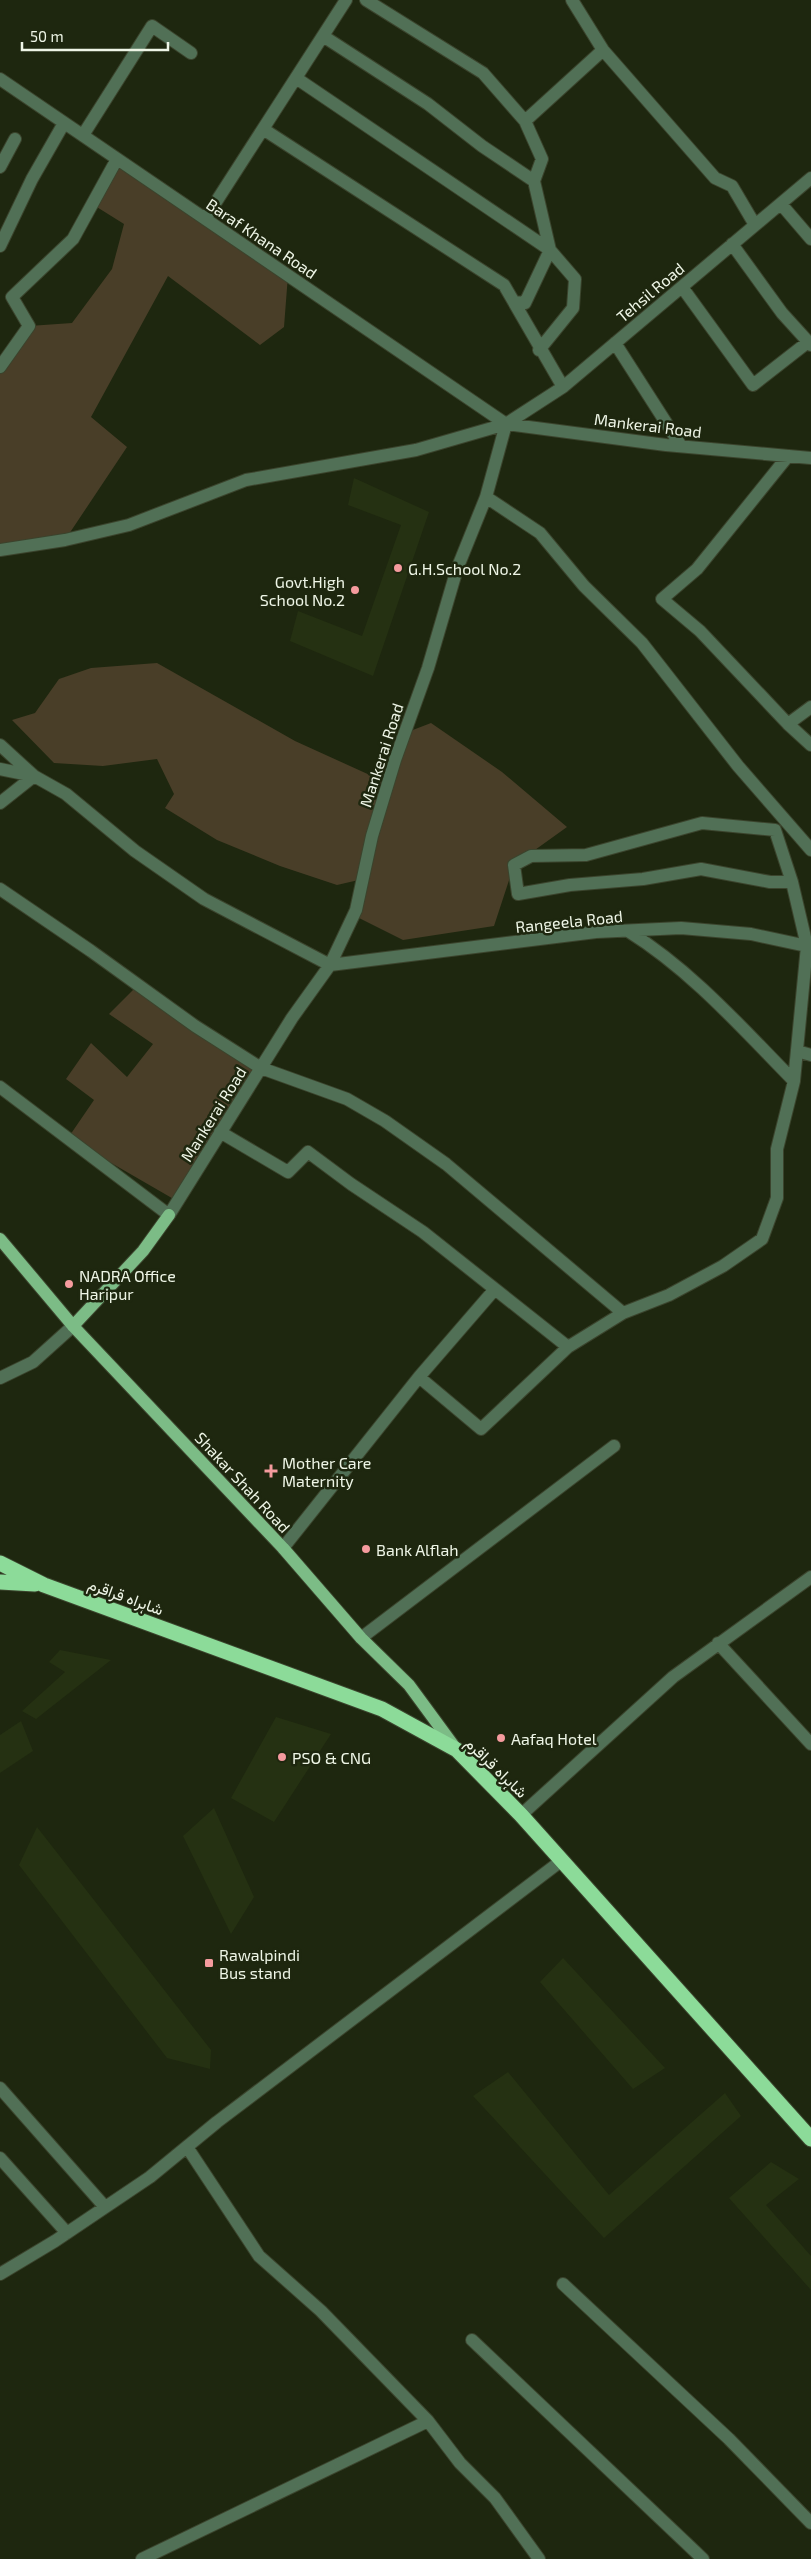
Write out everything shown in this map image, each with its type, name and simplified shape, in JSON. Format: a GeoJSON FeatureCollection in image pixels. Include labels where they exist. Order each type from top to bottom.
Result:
{"type":"FeatureCollection","features":[{"type":"Feature","properties":{"kind":"highway","name":"شاہراہ قراقرم"},"geometry":{"type":"LineString","coordinates":[[0,1563],[44,1585],[382,1710],[457,1750],[521,1815],[811,2139]]}},
{"type":"Feature","properties":{"kind":"highway","name":"شاہراہ قراقرم"},"geometry":{"type":"LineString","coordinates":[[0,1582],[44,1585]]}},
{"type":"Feature","properties":{"kind":"main road","name":"Mankerai Road"},"geometry":{"type":"LineString","coordinates":[[73,1326],[144,1250],[169,1214]]}},
{"type":"Feature","properties":{"kind":"main road","name":"Shakar Shah Road"},"geometry":{"type":"LineString","coordinates":[[0,1239],[73,1326],[283,1548],[361,1638],[409,1685],[457,1750]]}},
{"type":"Feature","properties":{"kind":"street"},"geometry":{"type":"LineString","coordinates":[[205,219],[346,0]]}},
{"type":"Feature","properties":{"kind":"street"},"geometry":{"type":"LineString","coordinates":[[366,0],[483,73],[525,121],[542,159],[534,181],[550,250],[525,303],[514,302]]}},
{"type":"Feature","properties":{"kind":"street"},"geometry":{"type":"LineString","coordinates":[[572,0],[603,50],[715,178],[732,186],[755,225]]}},
{"type":"Feature","properties":{"kind":"street"},"geometry":{"type":"LineString","coordinates":[[83,136],[152,26],[191,53]]}},
{"type":"Feature","properties":{"kind":"street"},"geometry":{"type":"LineString","coordinates":[[323,36],[428,104],[482,146],[534,181]]}},
{"type":"Feature","properties":{"kind":"street"},"geometry":{"type":"LineString","coordinates":[[525,121],[603,50]]}},
{"type":"Feature","properties":{"kind":"street"},"geometry":{"type":"LineString","coordinates":[[296,78],[550,250],[575,279],[574,308],[539,350]]}},
{"type":"Feature","properties":{"kind":"street","name":"Baraf Khana Road"},"geometry":{"type":"LineString","coordinates":[[0,79],[506,424]]}},
{"type":"Feature","properties":{"kind":"street"},"geometry":{"type":"LineString","coordinates":[[0,246],[32,179],[64,123]]}},
{"type":"Feature","properties":{"kind":"street"},"geometry":{"type":"LineString","coordinates":[[262,129],[504,286],[539,350],[563,386]]}},
{"type":"Feature","properties":{"kind":"street"},"geometry":{"type":"LineString","coordinates":[[0,167],[15,139]]}},
{"type":"Feature","properties":{"kind":"street"},"geometry":{"type":"LineString","coordinates":[[0,366],[30,326],[12,296],[73,239],[117,159]]}},
{"type":"Feature","properties":{"kind":"street","name":"Tehsil Road"},"geometry":{"type":"LineString","coordinates":[[506,424],[563,386],[811,178]]}},
{"type":"Feature","properties":{"kind":"street"},"geometry":{"type":"LineString","coordinates":[[781,204],[811,239]]}},
{"type":"Feature","properties":{"kind":"street"},"geometry":{"type":"LineString","coordinates":[[682,287],[753,385],[809,344],[782,313],[732,244]]}},
{"type":"Feature","properties":{"kind":"street"},"geometry":{"type":"LineString","coordinates":[[615,343],[681,446]]}},
{"type":"Feature","properties":{"kind":"street"},"geometry":{"type":"LineString","coordinates":[[0,550],[65,540],[130,525],[246,480],[416,450],[506,424]]}},
{"type":"Feature","properties":{"kind":"street","name":"Mankerai Road"},"geometry":{"type":"LineString","coordinates":[[169,1214],[292,1018],[330,965],[356,910],[372,836],[395,760],[428,668],[457,569],[486,497],[506,424],[681,446],[811,458]]}},
{"type":"Feature","properties":{"kind":"street"},"geometry":{"type":"LineString","coordinates":[[788,456],[697,569],[662,599],[700,631],[788,724],[811,745]]}},
{"type":"Feature","properties":{"kind":"street"},"geometry":{"type":"LineString","coordinates":[[486,497],[540,533],[584,586],[642,643],[738,766],[811,850]]}},
{"type":"Feature","properties":{"kind":"street"},"geometry":{"type":"LineString","coordinates":[[788,724],[811,708]]}},
{"type":"Feature","properties":{"kind":"street"},"geometry":{"type":"LineString","coordinates":[[0,745],[34,776],[66,794],[136,851],[204,899],[330,965]]}},
{"type":"Feature","properties":{"kind":"street"},"geometry":{"type":"LineString","coordinates":[[0,769],[34,776]]}},
{"type":"Feature","properties":{"kind":"street"},"geometry":{"type":"LineString","coordinates":[[0,803],[34,776]]}},
{"type":"Feature","properties":{"kind":"street"},"geometry":{"type":"LineString","coordinates":[[419,1377],[481,1429],[568,1347],[622,1313],[669,1295],[724,1266],[762,1238],[777,1198],[777,1149],[794,1081],[809,946],[792,882],[774,830],[702,823],[586,855],[531,856],[514,864],[518,894],[570,885],[642,879],[701,869],[770,882],[792,882]]}},
{"type":"Feature","properties":{"kind":"street"},"geometry":{"type":"LineString","coordinates":[[0,889],[91,951],[195,1026],[261,1068],[347,1099],[385,1121],[446,1164],[622,1313]]}},
{"type":"Feature","properties":{"kind":"street","name":"Rangeela Road"},"geometry":{"type":"LineString","coordinates":[[330,965],[586,934],[681,928],[734,932],[809,946]]}},
{"type":"Feature","properties":{"kind":"street"},"geometry":{"type":"LineString","coordinates":[[628,931],[661,952],[708,992],[794,1081]]}},
{"type":"Feature","properties":{"kind":"street"},"geometry":{"type":"LineString","coordinates":[[797,1051],[811,1055]]}},
{"type":"Feature","properties":{"kind":"street"},"geometry":{"type":"LineString","coordinates":[[0,1087],[169,1214]]}},
{"type":"Feature","properties":{"kind":"street"},"geometry":{"type":"LineString","coordinates":[[220,1132],[288,1172],[308,1152],[351,1184],[423,1232],[568,1347]]}},
{"type":"Feature","properties":{"kind":"street"},"geometry":{"type":"LineString","coordinates":[[283,1548],[419,1377],[495,1289]]}},
{"type":"Feature","properties":{"kind":"street"},"geometry":{"type":"LineString","coordinates":[[0,1378],[33,1362],[73,1326]]}},
{"type":"Feature","properties":{"kind":"street"},"geometry":{"type":"LineString","coordinates":[[361,1638],[614,1446]]}},
{"type":"Feature","properties":{"kind":"street"},"geometry":{"type":"LineString","coordinates":[[521,1815],[674,1677],[718,1643],[811,1577]]}},
{"type":"Feature","properties":{"kind":"street"},"geometry":{"type":"LineString","coordinates":[[718,1643],[811,1744]]}},
{"type":"Feature","properties":{"kind":"street"},"geometry":{"type":"LineString","coordinates":[[0,2274],[67,2233],[150,2177],[561,1861]]}},
{"type":"Feature","properties":{"kind":"street"},"geometry":{"type":"LineString","coordinates":[[0,2088],[105,2207]]}},
{"type":"Feature","properties":{"kind":"street"},"geometry":{"type":"LineString","coordinates":[[187,2147],[259,2256],[321,2311],[428,2421],[460,2463],[495,2498],[539,2559]]}},
{"type":"Feature","properties":{"kind":"street"},"geometry":{"type":"LineString","coordinates":[[0,2158],[67,2233]]}},
{"type":"Feature","properties":{"kind":"street"},"geometry":{"type":"LineString","coordinates":[[564,2284],[729,2439],[811,2523]]}},
{"type":"Feature","properties":{"kind":"street"},"geometry":{"type":"LineString","coordinates":[[472,2340],[703,2559]]}},
{"type":"Feature","properties":{"kind":"street"},"geometry":{"type":"LineString","coordinates":[[142,2559],[428,2421]]}},
{"type":"Feature","properties":{"kind":"shaded area"},"geometry":{"type":"Polygon","coordinates":[[[117,159],[288,275],[284,327],[260,345],[168,276],[91,417],[127,447],[65,540],[0,550],[0,367],[29,326],[72,323],[112,269],[124,224],[92,204],[117,159]]]}},
{"type":"Feature","properties":{"kind":"shaded area","name":"G.H.School No.2"},"geometry":{"type":"Polygon","coordinates":[[[354,478],[429,512],[373,676],[290,641],[298,611],[362,636],[401,525],[348,505],[354,478]]]}},
{"type":"Feature","properties":{"kind":"shaded area"},"geometry":{"type":"Polygon","coordinates":[[[157,663],[295,741],[388,785],[405,733],[431,723],[502,772],[567,827],[514,865],[494,926],[403,940],[357,917],[363,879],[337,885],[280,866],[217,840],[165,808],[174,794],[157,759],[103,766],[54,763],[12,720],[35,713],[59,679],[91,668],[157,663]]]}},
{"type":"Feature","properties":{"kind":"shaded area"},"geometry":{"type":"Polygon","coordinates":[[[138,985],[261,1068],[177,1201],[68,1138],[94,1100],[66,1079],[91,1043],[127,1077],[153,1044],[109,1014],[138,985]]]}},
{"type":"Feature","properties":{"kind":"shaded area"},"geometry":{"type":"Polygon","coordinates":[[[60,1650],[111,1660],[36,1719],[22,1711],[65,1672],[49,1662],[60,1650]]]}},
{"type":"Feature","properties":{"kind":"shaded area"},"geometry":{"type":"Polygon","coordinates":[[[276,1717],[331,1734],[274,1822],[231,1798],[276,1717]]]}},
{"type":"Feature","properties":{"kind":"shaded area"},"geometry":{"type":"Polygon","coordinates":[[[21,1721],[33,1751],[0,1773],[0,1735],[21,1721]]]}},
{"type":"Feature","properties":{"kind":"shaded area"},"geometry":{"type":"Polygon","coordinates":[[[214,1808],[254,1897],[231,1934],[183,1836],[214,1808]]]}},
{"type":"Feature","properties":{"kind":"shaded area"},"geometry":{"type":"Polygon","coordinates":[[[37,1827],[211,2050],[210,2069],[167,2058],[19,1865],[37,1827]]]}},
{"type":"Feature","properties":{"kind":"shaded area"},"geometry":{"type":"Polygon","coordinates":[[[563,1958],[665,2068],[633,2089],[540,1982],[563,1958]]]}},
{"type":"Feature","properties":{"kind":"shaded area"},"geometry":{"type":"Polygon","coordinates":[[[508,2072],[609,2195],[725,2093],[741,2116],[604,2238],[473,2096],[508,2072]]]}},
{"type":"Feature","properties":{"kind":"shaded area"},"geometry":{"type":"Polygon","coordinates":[[[771,2162],[799,2179],[766,2205],[811,2256],[811,2290],[729,2198],[771,2162]]]}},
{"type":"Feature","properties":{"kind":"place","name":"G.H.School No.2"},"geometry":{"type":"Point","coordinates":[398,568]}},
{"type":"Feature","properties":{"kind":"place","name":"Govt.High School No.2"},"geometry":{"type":"Point","coordinates":[355,590]}},
{"type":"Feature","properties":{"kind":"place","name":"NADRA Office Haripur"},"geometry":{"type":"Point","coordinates":[69,1284]}},
{"type":"Feature","properties":{"kind":"place","name":"Mother Care Maternity"},"geometry":{"type":"Point","coordinates":[271,1471]}},
{"type":"Feature","properties":{"kind":"place","name":"Bank Alflah"},"geometry":{"type":"Point","coordinates":[366,1549]}},
{"type":"Feature","properties":{"kind":"place","name":"Aafaq Hotel"},"geometry":{"type":"Point","coordinates":[501,1738]}},
{"type":"Feature","properties":{"kind":"place","name":"PSO & CNG"},"geometry":{"type":"Point","coordinates":[282,1757]}},
{"type":"Feature","properties":{"kind":"place","name":"Rawalpindi Bus stand"},"geometry":{"type":"Point","coordinates":[209,1963]}}]}
